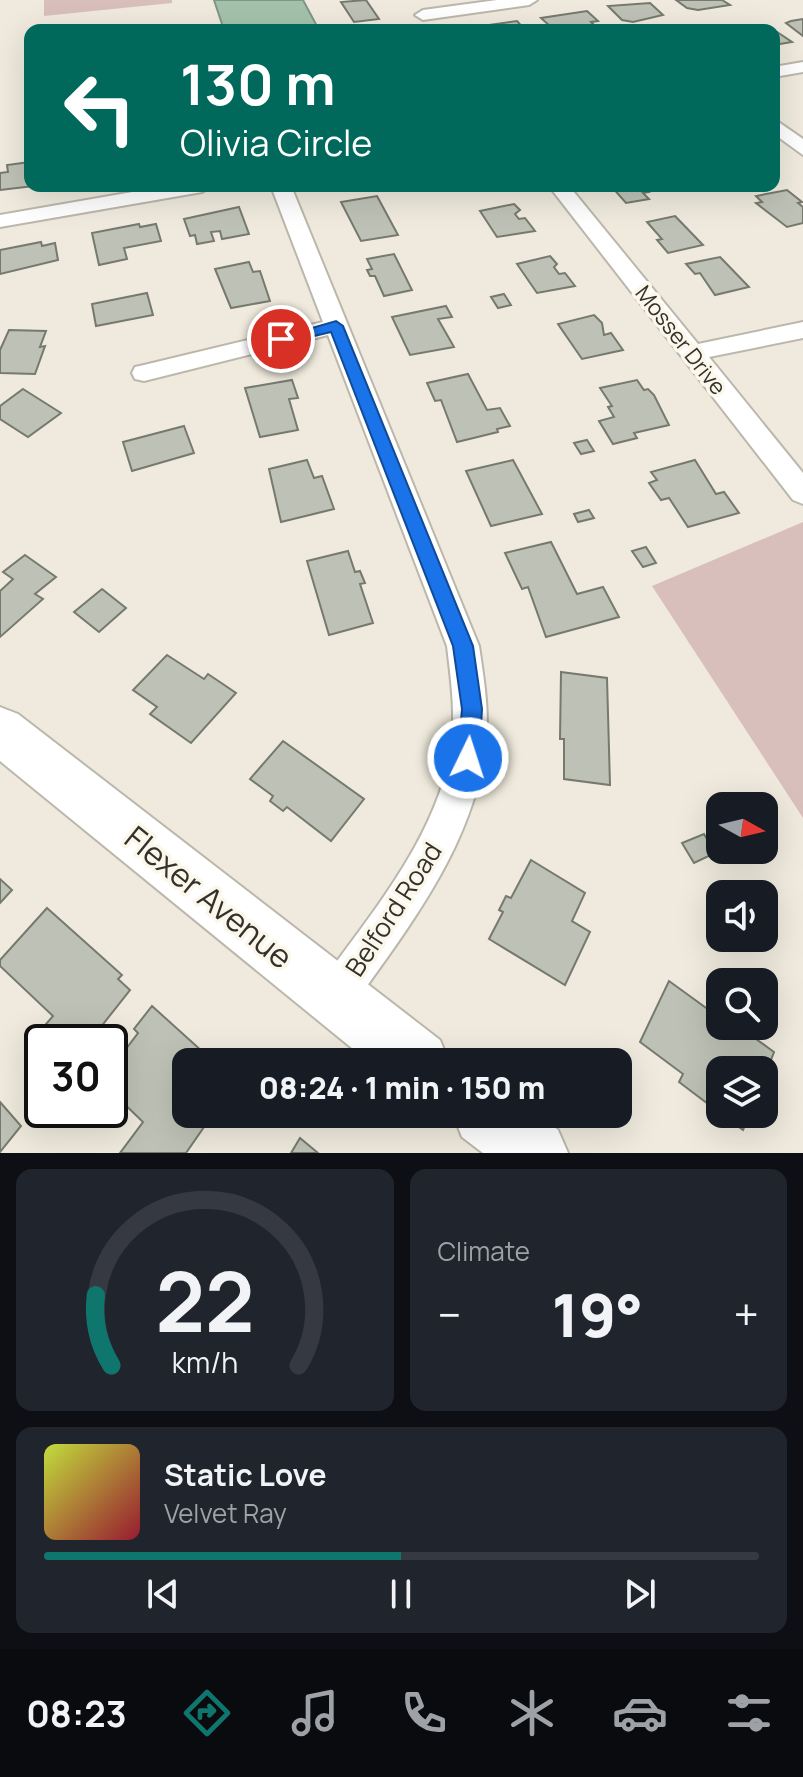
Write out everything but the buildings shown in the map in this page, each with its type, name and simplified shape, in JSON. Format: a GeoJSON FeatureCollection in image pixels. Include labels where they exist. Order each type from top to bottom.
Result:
{"type":"FeatureCollection","features":[{"type":"Feature","properties":{"kind":"street"},"geometry":{"type":"LineString","coordinates":[[412,0],[430,24]]}},
{"type":"Feature","properties":{"kind":"street"},"geometry":{"type":"LineString","coordinates":[[423,15],[529,0]]}},
{"type":"Feature","properties":{"kind":"street"},"geometry":{"type":"LineString","coordinates":[[780,71],[803,67]]}},
{"type":"Feature","properties":{"kind":"street"},"geometry":{"type":"LineString","coordinates":[[780,129],[803,149]]}},
{"type":"Feature","properties":{"kind":"street"},"geometry":{"type":"LineString","coordinates":[[0,221],[167,192]]}},
{"type":"Feature","properties":{"kind":"street","name":"Belford Road"},"geometry":{"type":"LineString","coordinates":[[283,192],[463,646],[472,709],[468,758],[454,809],[431,860],[335,997]]}},
{"type":"Feature","properties":{"kind":"street","name":"Mosser Drive"},"geometry":{"type":"LineString","coordinates":[[564,192],[803,493]]}},
{"type":"Feature","properties":{"kind":"street"},"geometry":{"type":"LineString","coordinates":[[144,373],[336,326]]}},
{"type":"Feature","properties":{"kind":"street"},"geometry":{"type":"LineString","coordinates":[[692,353],[803,330]]}},
{"type":"Feature","properties":{"kind":"street","name":"Flexer Avenue"},"geometry":{"type":"LineString","coordinates":[[0,730],[400,1048]]}},
{"type":"Feature","properties":{"kind":"street"},"geometry":{"type":"LineString","coordinates":[[503,1128],[535,1153]]}},
{"type":"Feature","properties":{"kind":"shaded area"},"geometry":{"type":"Polygon","coordinates":[[[44,0],[172,0],[172,3],[44,16],[44,0]]]}},
{"type":"Feature","properties":{"kind":"shaded area"},"geometry":{"type":"Polygon","coordinates":[[[214,0],[303,0],[316,24],[222,24],[214,0]]]}},
{"type":"Feature","properties":{"kind":"shaded area"},"geometry":{"type":"Polygon","coordinates":[[[803,522],[803,818],[652,586],[803,522]]]}},
{"type":"Feature","properties":{"kind":"route"},"geometry":{"type":"LineString","coordinates":[[281,339],[336,326],[463,646],[472,709],[468,758]]}}]}
